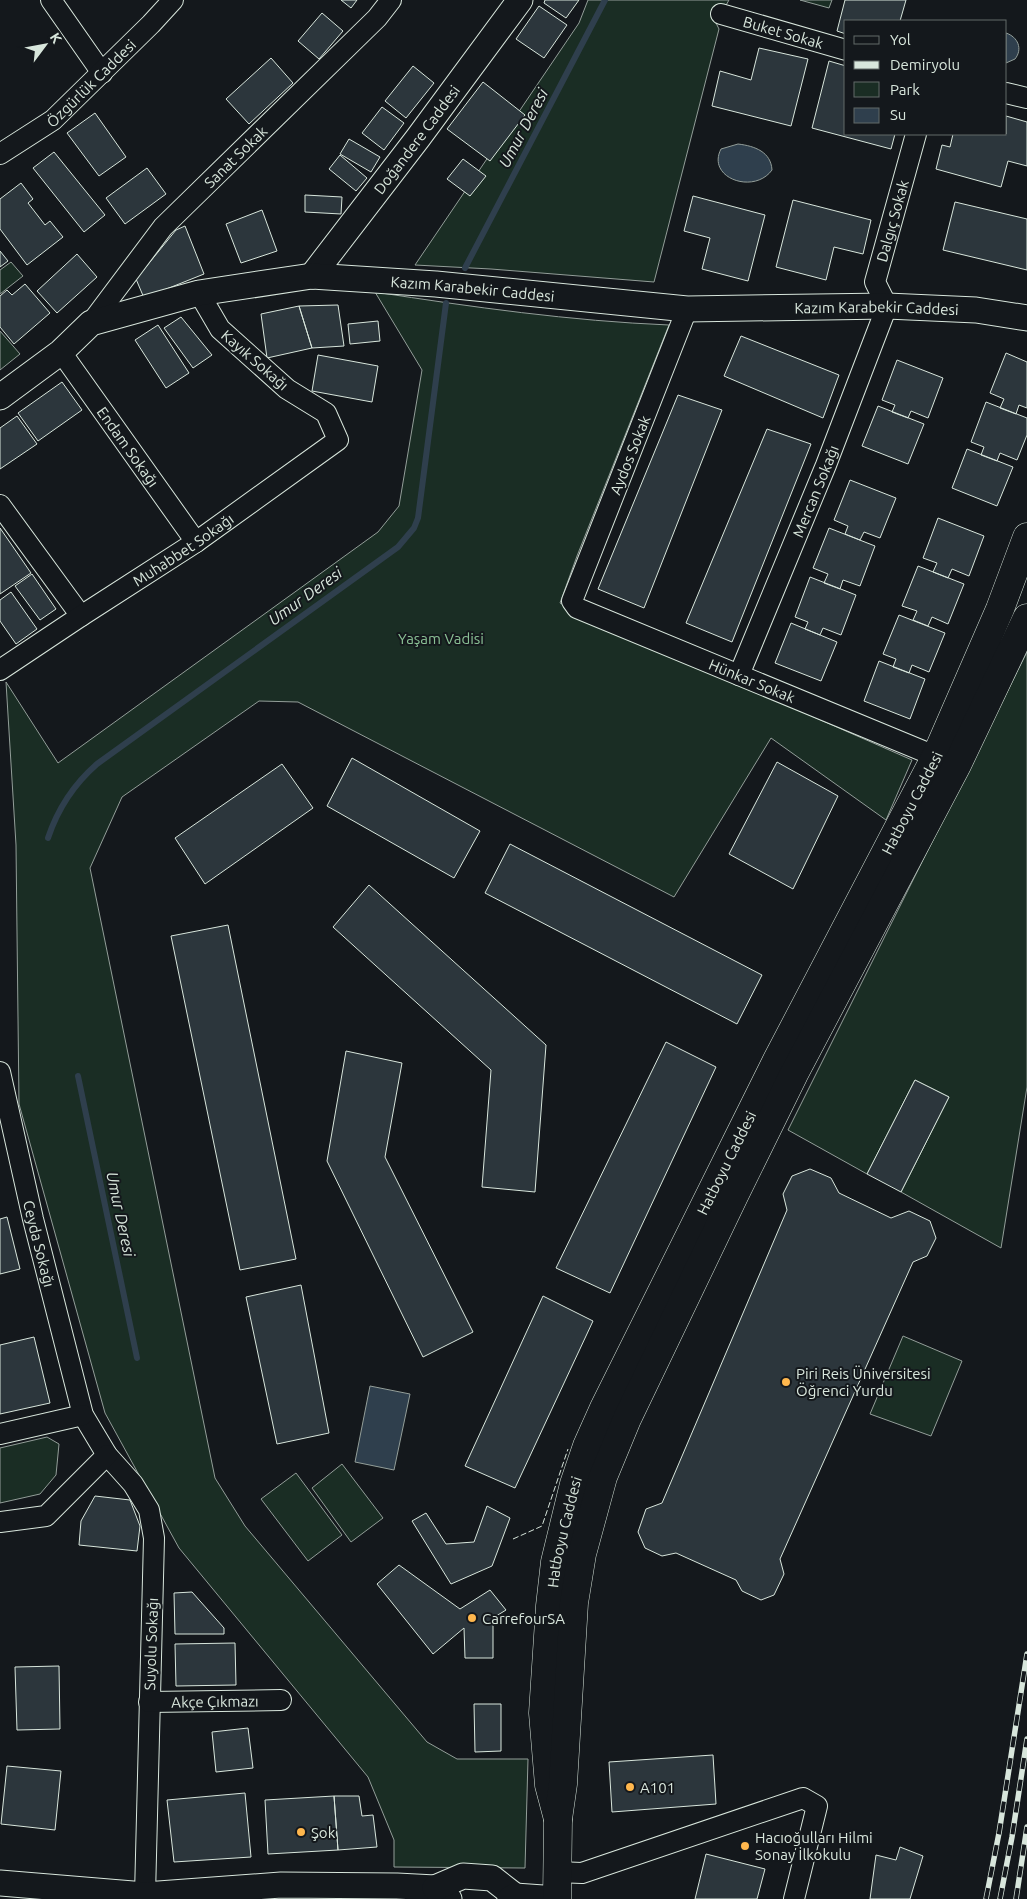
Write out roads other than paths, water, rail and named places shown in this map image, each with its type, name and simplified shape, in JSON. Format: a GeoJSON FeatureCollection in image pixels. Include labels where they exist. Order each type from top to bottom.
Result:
{"type":"FeatureCollection","features":[{"type":"Feature","properties":{"kind":"main road","name":"Hatboyu Caddesi"},"geometry":{"type":"LineString","coordinates":[[946,760],[1027,537]]}},
{"type":"Feature","properties":{"kind":"main road","name":"Hatboyu Caddesi"},"geometry":{"type":"LineString","coordinates":[[556,1899],[558,1819],[564,1784],[574,1603],[582,1554],[603,1477],[631,1410],[946,760],[1027,618]]}},
{"type":"Feature","properties":{"kind":"street"},"geometry":{"type":"LineString","coordinates":[[51,0],[102,73]]}},
{"type":"Feature","properties":{"kind":"street","name":"Özgürlük Caddesi"},"geometry":{"type":"LineString","coordinates":[[0,154],[53,120],[173,0]]}},
{"type":"Feature","properties":{"kind":"street","name":"Sanat Sokak"},"geometry":{"type":"LineString","coordinates":[[91,323],[163,227],[378,18],[391,0]]}},
{"type":"Feature","properties":{"kind":"street","name":"Doğandere Caddesi"},"geometry":{"type":"LineString","coordinates":[[312,276],[418,138],[520,0]]}},
{"type":"Feature","properties":{"kind":"street","name":"Buket Sokak"},"geometry":{"type":"LineString","coordinates":[[721,14],[844,49]]}},
{"type":"Feature","properties":{"kind":"street"},"geometry":{"type":"LineString","coordinates":[[1007,93],[1027,98]]}},
{"type":"Feature","properties":{"kind":"street","name":"Dalgıç Sokak"},"geometry":{"type":"LineString","coordinates":[[887,306],[875,282],[916,135]]}},
{"type":"Feature","properties":{"kind":"street","name":"Kazım Karabekir Caddesi"},"geometry":{"type":"LineString","coordinates":[[0,397],[61,352],[91,323],[199,293],[312,276],[436,284],[687,309],[887,306],[976,310]]}},
{"type":"Feature","properties":{"kind":"street","name":"Kayık Sokağı"},"geometry":{"type":"LineString","coordinates":[[199,293],[220,329],[288,389],[326,413]]}},
{"type":"Feature","properties":{"kind":"street","name":"Mercan Sokağı"},"geometry":{"type":"LineString","coordinates":[[739,675],[826,465],[887,306]]}},
{"type":"Feature","properties":{"kind":"street"},"geometry":{"type":"LineString","coordinates":[[976,310],[1027,307]]}},
{"type":"Feature","properties":{"kind":"street","name":"Aydos Sokak"},"geometry":{"type":"LineString","coordinates":[[572,601],[687,309]]}},
{"type":"Feature","properties":{"kind":"street"},"geometry":{"type":"LineString","coordinates":[[976,310],[1027,318]]}},
{"type":"Feature","properties":{"kind":"street","name":"Endam Sokağı"},"geometry":{"type":"LineString","coordinates":[[61,352],[196,542]]}},
{"type":"Feature","properties":{"kind":"street","name":"Muhabbet Sokağı"},"geometry":{"type":"LineString","coordinates":[[0,670],[196,542],[338,440],[326,413]]}},
{"type":"Feature","properties":{"kind":"street"},"geometry":{"type":"LineString","coordinates":[[0,505],[81,616]]}},
{"type":"Feature","properties":{"kind":"street","name":"Hünkar Sokak"},"geometry":{"type":"LineString","coordinates":[[572,601],[577,608],[946,760]]}},
{"type":"Feature","properties":{"kind":"street","name":"Ceyda Sokağı"},"geometry":{"type":"LineString","coordinates":[[0,1072],[33,1219],[83,1415]]}},
{"type":"Feature","properties":{"kind":"street"},"geometry":{"type":"LineString","coordinates":[[0,1434],[83,1415]]}},
{"type":"Feature","properties":{"kind":"street","name":"Suyolu Sokağı"},"geometry":{"type":"LineString","coordinates":[[83,1415],[107,1455],[134,1484],[149,1510],[152,1529],[154,1546],[149,1702],[154,1896]]}},
{"type":"Feature","properties":{"kind":"street"},"geometry":{"type":"LineString","coordinates":[[0,1522],[46,1516],[107,1455]]}},
{"type":"Feature","properties":{"kind":"street","name":"Akçe Çıkmazı"},"geometry":{"type":"LineString","coordinates":[[149,1702],[281,1700]]}},
{"type":"Feature","properties":{"kind":"street"},"geometry":{"type":"LineString","coordinates":[[557,1872],[582,1873],[803,1798],[817,1806],[794,1899]]}},
{"type":"Feature","properties":{"kind":"street"},"geometry":{"type":"LineString","coordinates":[[0,1883],[154,1896],[281,1885],[396,1893],[442,1893],[463,1876],[492,1878],[512,1898],[556,1899]]}},
{"type":"Feature","properties":{"kind":"water"},"geometry":{"type":"Polygon","coordinates":[[[1007,34],[1014,37],[1019,47],[1015,59],[1007,63],[1007,34]]]}},
{"type":"Feature","properties":{"kind":"water"},"geometry":{"type":"Polygon","coordinates":[[[738,144],[756,148],[765,154],[769,159],[772,170],[764,177],[754,181],[734,180],[726,175],[720,168],[718,159],[721,149],[738,144]]]}},
{"type":"Feature","properties":{"kind":"water"},"geometry":{"type":"Polygon","coordinates":[[[370,1386],[410,1394],[394,1470],[355,1462],[370,1386]]]}},
{"type":"Feature","properties":{"kind":"waterway","name":"Umur Deresi"},"geometry":{"type":"LineString","coordinates":[[465,268],[605,0]]}},
{"type":"Feature","properties":{"kind":"waterway","name":"Umur Deresi"},"geometry":{"type":"LineString","coordinates":[[48,838],[56,817],[67,798],[97,764],[398,547],[414,528],[418,518],[446,303]]}},
{"type":"Feature","properties":{"kind":"waterway","name":"Umur Deresi"},"geometry":{"type":"LineString","coordinates":[[78,1076],[137,1358]]}},
{"type":"Feature","properties":{"kind":"railway"},"geometry":{"type":"LineString","coordinates":[[986,1899],[999,1833],[1027,1654]]}},
{"type":"Feature","properties":{"kind":"railway"},"geometry":{"type":"LineString","coordinates":[[1000,1899],[1012,1837],[1027,1739]]}},
{"type":"Feature","properties":{"kind":"railway"},"geometry":{"type":"LineString","coordinates":[[1016,1899],[1027,1827]]}},
{"type":"Feature","properties":{"kind":"place","name":"Piri Reis Üniversitesi Öğrenci Yurdu"},"geometry":{"type":"Point","coordinates":[786,1382]}},
{"type":"Feature","properties":{"kind":"place","name":"CarrefourSA"},"geometry":{"type":"Point","coordinates":[472,1618]}},
{"type":"Feature","properties":{"kind":"place","name":"A101"},"geometry":{"type":"Point","coordinates":[630,1787]}},
{"type":"Feature","properties":{"kind":"place","name":"Şok"},"geometry":{"type":"Point","coordinates":[301,1832]}},
{"type":"Feature","properties":{"kind":"place","name":"Hacıoğulları Hilmi Sonay İlkokulu"},"geometry":{"type":"Point","coordinates":[745,1846]}},
{"type":"Feature","properties":{"kind":"park label","name":"Yaşam Vadisi"},"geometry":{"type":"Point","coordinates":[441,638]}}]}
